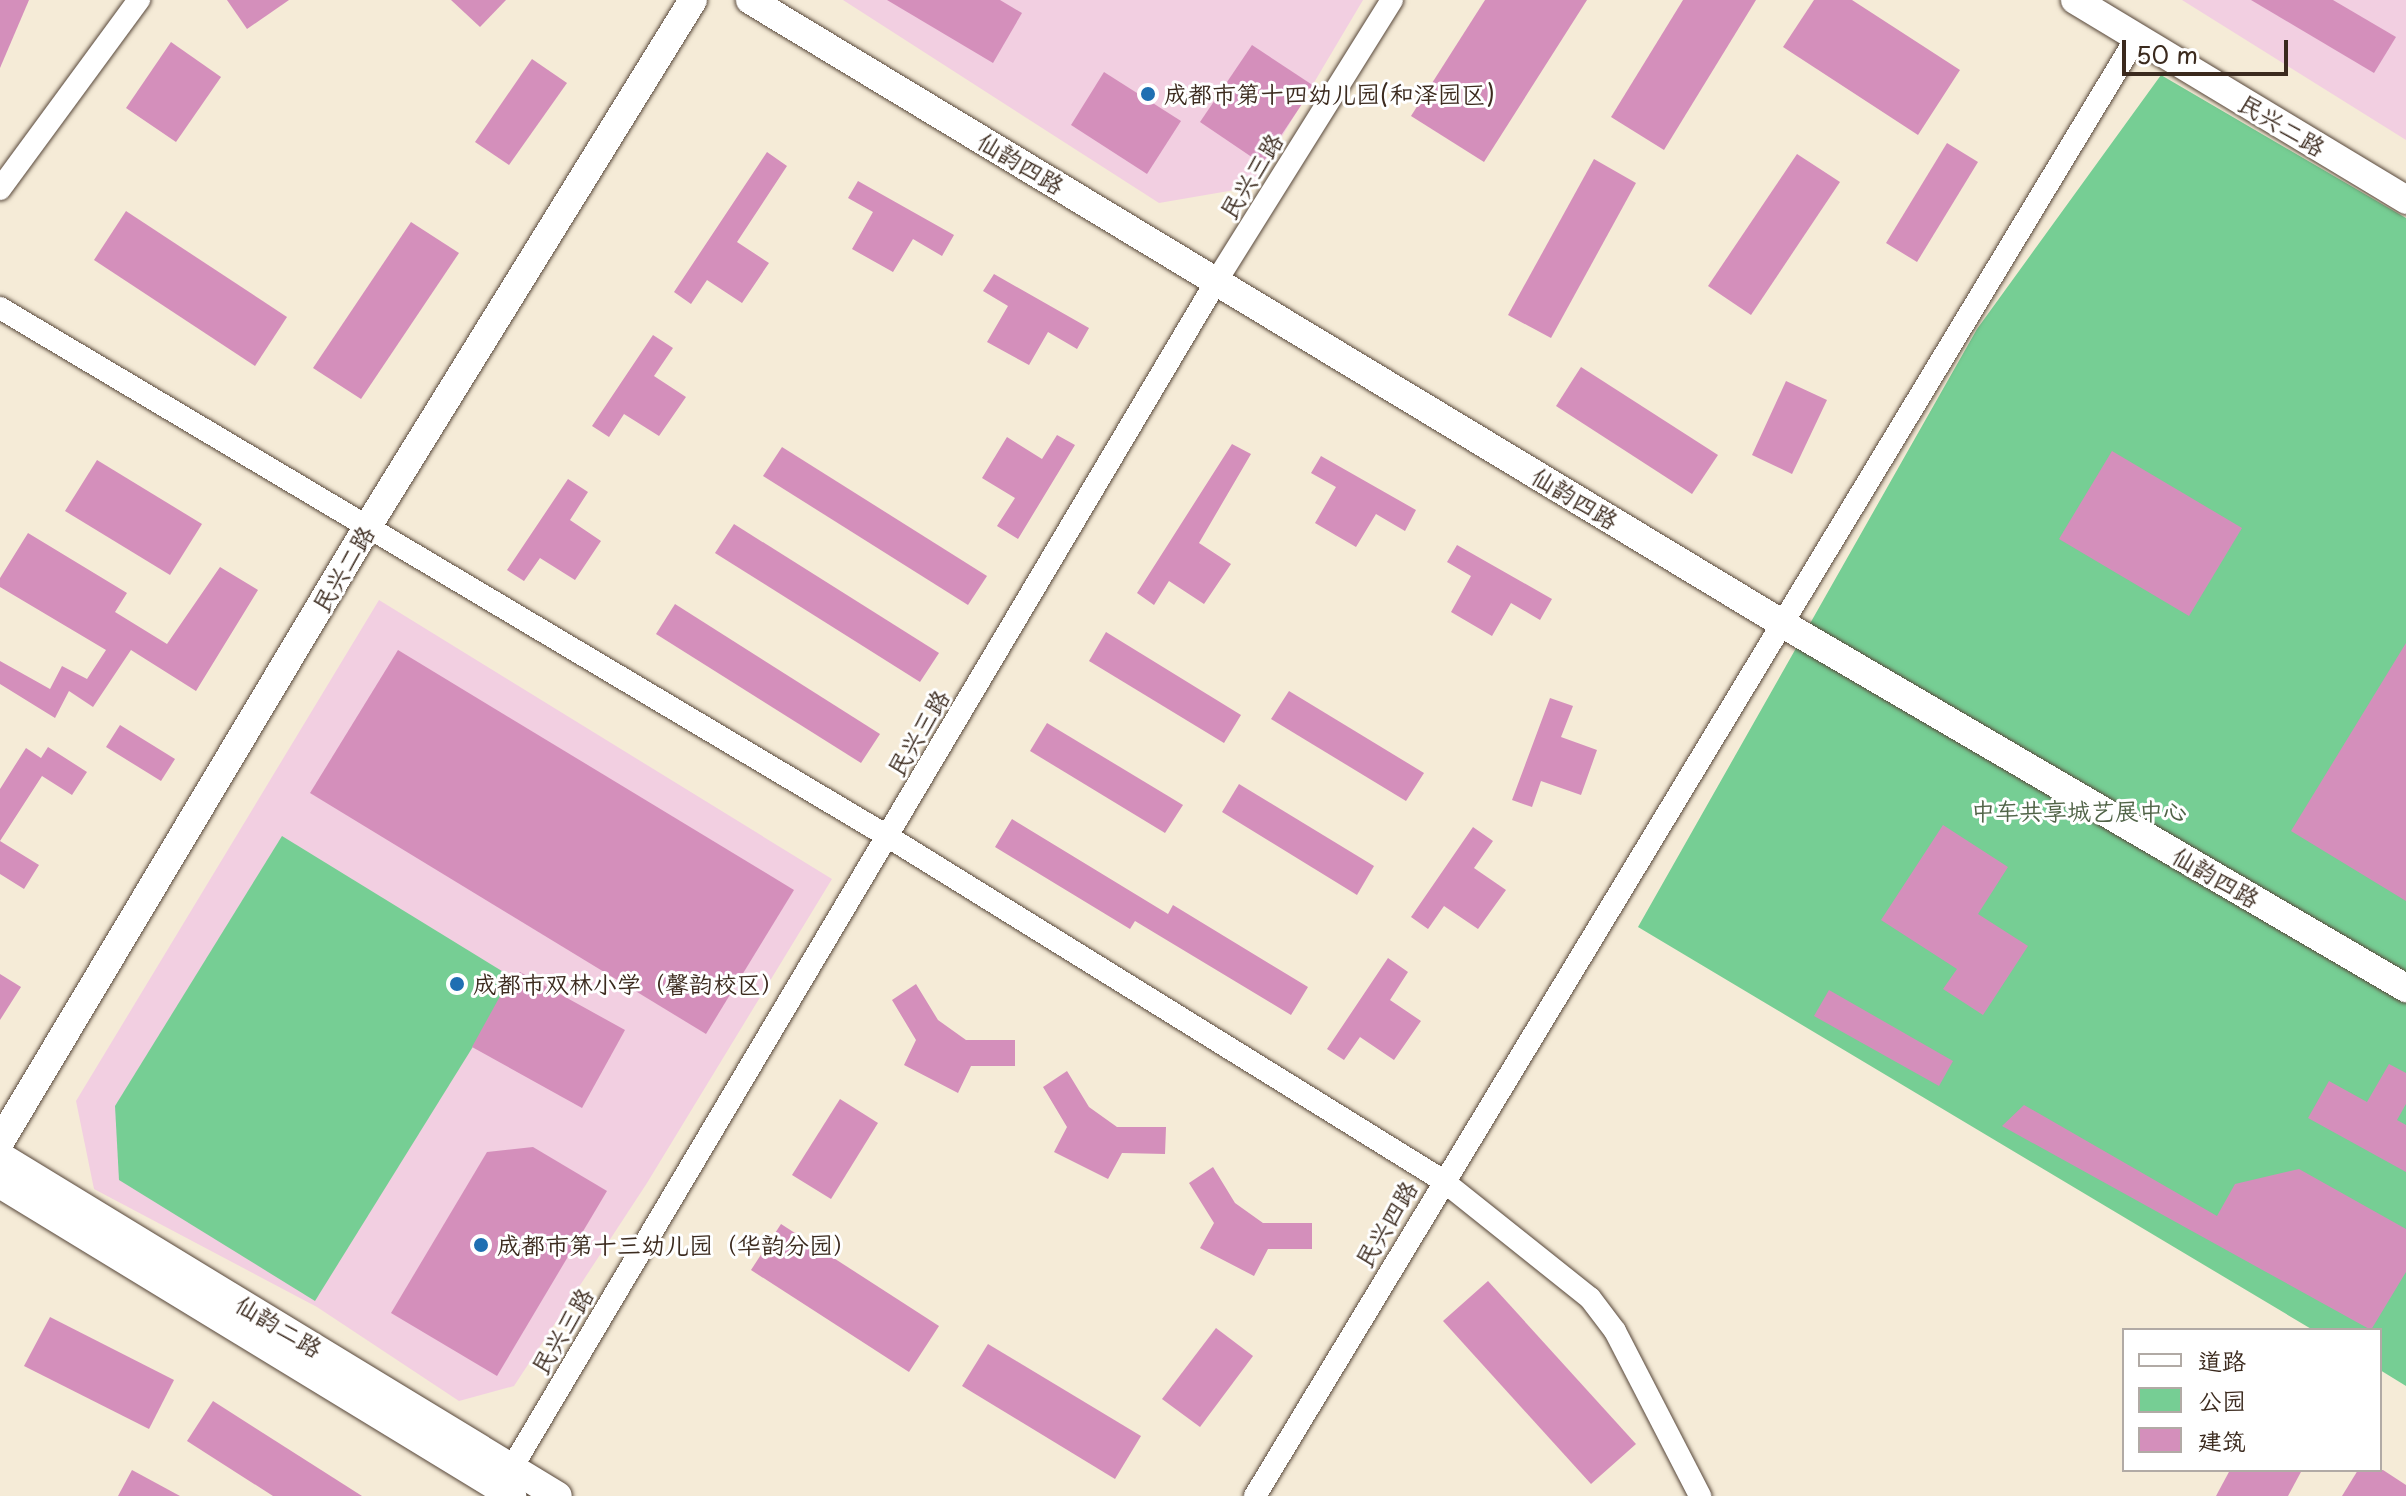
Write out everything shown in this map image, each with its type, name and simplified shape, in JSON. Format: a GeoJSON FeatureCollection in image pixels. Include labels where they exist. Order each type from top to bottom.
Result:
{"type":"FeatureCollection","features":[{"type":"Feature","properties":{"kind":"street"},"geometry":{"type":"LineString","coordinates":[[0,189],[139,0]]}},
{"type":"Feature","properties":{"kind":"street","name":"民兴二路"},"geometry":{"type":"LineString","coordinates":[[0,1142],[368,526],[693,0]]}},
{"type":"Feature","properties":{"kind":"street","name":"仙韵四路"},"geometry":{"type":"LineString","coordinates":[[750,0],[1783,624],[2406,988]]}},
{"type":"Feature","properties":{"kind":"street","name":"民兴三路"},"geometry":{"type":"LineString","coordinates":[[504,1487],[1217,280],[1392,0]]}},
{"type":"Feature","properties":{"kind":"street","name":"民兴二路"},"geometry":{"type":"LineString","coordinates":[[2075,0],[2406,200]]}},
{"type":"Feature","properties":{"kind":"street","name":"民兴四路"},"geometry":{"type":"LineString","coordinates":[[1255,1496],[1442,1180],[1567,982],[2137,37]]}},
{"type":"Feature","properties":{"kind":"street"},"geometry":{"type":"LineString","coordinates":[[0,308],[887,836],[1442,1180],[1590,1298],[1615,1331],[1700,1496]]}},
{"type":"Feature","properties":{"kind":"street","name":"仙韵二路"},"geometry":{"type":"LineString","coordinates":[[0,1156],[504,1487]]}},
{"type":"Feature","properties":{"kind":"street","name":"仙韵二路"},"geometry":{"type":"LineString","coordinates":[[0,1184],[504,1487],[558,1496]]}},
{"type":"Feature","properties":{"kind":"shaded area","name":"成都市第十四幼儿园(和泽园区)"},"geometry":{"type":"Polygon","coordinates":[[[843,0],[1363,0],[1252,187],[1159,203],[843,0]]]}},
{"type":"Feature","properties":{"kind":"shaded area"},"geometry":{"type":"Polygon","coordinates":[[[2182,0],[2406,0],[2406,140],[2182,0]]]}},
{"type":"Feature","properties":{"kind":"shaded area","name":"成都市双林小学（馨韵校区）"},"geometry":{"type":"Polygon","coordinates":[[[379,600],[832,879],[647,1183],[514,1386],[459,1401],[317,1307],[94,1189],[76,1101],[379,600]]]}},
{"type":"Feature","properties":{"kind":"green space","name":"中车共享城艺展中心"},"geometry":{"type":"Polygon","coordinates":[[[2161,75],[2406,218],[2406,1386],[2382,1371],[2382,1328],[2310,1328],[1638,927],[1977,329],[2161,75]]]}},
{"type":"Feature","properties":{"kind":"green space"},"geometry":{"type":"Polygon","coordinates":[[[282,836],[515,979],[315,1301],[119,1180],[115,1106],[282,836]]]}},
{"type":"Feature","properties":{"kind":"building"},"geometry":{"type":"Polygon","coordinates":[[[0,0],[29,0],[0,68],[0,0]]]}},
{"type":"Feature","properties":{"kind":"building"},"geometry":{"type":"Polygon","coordinates":[[[227,0],[289,0],[247,29],[227,0]]]}},
{"type":"Feature","properties":{"kind":"building"},"geometry":{"type":"Polygon","coordinates":[[[451,0],[506,0],[480,27],[451,0]]]}},
{"type":"Feature","properties":{"kind":"building"},"geometry":{"type":"Polygon","coordinates":[[[887,0],[1000,0],[1022,13],[993,63],[887,0]]]}},
{"type":"Feature","properties":{"kind":"building"},"geometry":{"type":"Polygon","coordinates":[[[1485,0],[1587,0],[1484,162],[1411,116],[1485,0]]]}},
{"type":"Feature","properties":{"kind":"building"},"geometry":{"type":"Polygon","coordinates":[[[1683,0],[1756,0],[1664,150],[1611,117],[1683,0]]]}},
{"type":"Feature","properties":{"kind":"building"},"geometry":{"type":"Polygon","coordinates":[[[1814,0],[1852,0],[1960,70],[1918,135],[1783,47],[1814,0]]]}},
{"type":"Feature","properties":{"kind":"building"},"geometry":{"type":"Polygon","coordinates":[[[2251,0],[2333,0],[2396,37],[2374,73],[2251,0]]]}},
{"type":"Feature","properties":{"kind":"building"},"geometry":{"type":"Polygon","coordinates":[[[171,42],[221,77],[176,142],[126,108],[171,42]]]}},
{"type":"Feature","properties":{"kind":"building"},"geometry":{"type":"Polygon","coordinates":[[[1252,45],[1314,86],[1262,164],[1200,122],[1252,45]]]}},
{"type":"Feature","properties":{"kind":"building"},"geometry":{"type":"Polygon","coordinates":[[[532,59],[567,83],[509,165],[475,142],[532,59]]]}},
{"type":"Feature","properties":{"kind":"building"},"geometry":{"type":"Polygon","coordinates":[[[1104,72],[1181,121],[1147,174],[1071,125],[1104,72]]]}},
{"type":"Feature","properties":{"kind":"building"},"geometry":{"type":"Polygon","coordinates":[[[1947,143],[1978,162],[1917,262],[1886,243],[1947,143]]]}},
{"type":"Feature","properties":{"kind":"building"},"geometry":{"type":"Polygon","coordinates":[[[767,152],[787,166],[737,242],[769,263],[742,303],[707,280],[691,304],[674,292],[767,152]]]}},
{"type":"Feature","properties":{"kind":"building"},"geometry":{"type":"Polygon","coordinates":[[[1797,154],[1840,182],[1751,315],[1708,286],[1797,154]]]}},
{"type":"Feature","properties":{"kind":"building"},"geometry":{"type":"Polygon","coordinates":[[[1594,159],[1636,183],[1551,338],[1508,315],[1594,159]]]}},
{"type":"Feature","properties":{"kind":"building"},"geometry":{"type":"Polygon","coordinates":[[[858,181],[954,235],[942,256],[913,239],[893,272],[852,249],[873,212],[848,198],[858,181]]]}},
{"type":"Feature","properties":{"kind":"building"},"geometry":{"type":"Polygon","coordinates":[[[126,211],[287,317],[255,366],[94,260],[126,211]]]}},
{"type":"Feature","properties":{"kind":"building"},"geometry":{"type":"Polygon","coordinates":[[[411,222],[459,253],[361,399],[313,368],[411,222]]]}},
{"type":"Feature","properties":{"kind":"building"},"geometry":{"type":"Polygon","coordinates":[[[994,274],[1089,328],[1077,349],[1048,332],[1029,365],[987,342],[1008,306],[983,291],[994,274]]]}},
{"type":"Feature","properties":{"kind":"building"},"geometry":{"type":"Polygon","coordinates":[[[653,335],[673,348],[654,376],[686,397],[659,436],[624,414],[609,437],[592,426],[653,335]]]}},
{"type":"Feature","properties":{"kind":"building"},"geometry":{"type":"Polygon","coordinates":[[[1581,367],[1718,455],[1692,494],[1556,406],[1581,367]]]}},
{"type":"Feature","properties":{"kind":"building"},"geometry":{"type":"Polygon","coordinates":[[[1786,381],[1827,400],[1792,474],[1752,455],[1786,381]]]}},
{"type":"Feature","properties":{"kind":"building"},"geometry":{"type":"Polygon","coordinates":[[[1057,435],[1075,445],[1018,539],[997,526],[1015,498],[982,478],[1007,437],[1042,459],[1057,435]]]}},
{"type":"Feature","properties":{"kind":"building"},"geometry":{"type":"Polygon","coordinates":[[[1232,444],[1251,454],[1199,543],[1231,564],[1204,604],[1169,581],[1154,605],[1137,593],[1232,444]]]}},
{"type":"Feature","properties":{"kind":"building"},"geometry":{"type":"Polygon","coordinates":[[[782,447],[987,576],[968,605],[763,476],[782,447]]]}},
{"type":"Feature","properties":{"kind":"building"},"geometry":{"type":"Polygon","coordinates":[[[2112,451],[2242,528],[2189,616],[2059,539],[2112,451]]]}},
{"type":"Feature","properties":{"kind":"building"},"geometry":{"type":"Polygon","coordinates":[[[1321,456],[1416,510],[1405,531],[1376,514],[1356,547],[1315,523],[1336,487],[1311,473],[1321,456]]]}},
{"type":"Feature","properties":{"kind":"building"},"geometry":{"type":"Polygon","coordinates":[[[97,460],[202,524],[170,575],[65,511],[97,460]]]}},
{"type":"Feature","properties":{"kind":"building"},"geometry":{"type":"Polygon","coordinates":[[[568,479],[588,492],[570,520],[601,541],[575,580],[540,558],[524,581],[507,570],[568,479]]]}},
{"type":"Feature","properties":{"kind":"building"},"geometry":{"type":"Polygon","coordinates":[[[734,524],[939,653],[920,682],[715,553],[734,524]]]}},
{"type":"Feature","properties":{"kind":"building"},"geometry":{"type":"Polygon","coordinates":[[[28,533],[127,593],[115,612],[167,644],[220,567],[258,590],[196,691],[131,650],[93,707],[69,691],[55,718],[0,684],[0,661],[50,689],[62,666],[87,679],[106,650],[0,587],[0,578],[28,533]]]}},
{"type":"Feature","properties":{"kind":"building"},"geometry":{"type":"Polygon","coordinates":[[[1457,545],[1552,599],[1540,620],[1511,603],[1492,636],[1451,612],[1471,576],[1447,562],[1457,545]]]}},
{"type":"Feature","properties":{"kind":"building"},"geometry":{"type":"Polygon","coordinates":[[[675,604],[880,734],[861,763],[656,634],[675,604]]]}},
{"type":"Feature","properties":{"kind":"building"},"geometry":{"type":"Polygon","coordinates":[[[1106,632],[1241,715],[1224,743],[1089,661],[1106,632]]]}},
{"type":"Feature","properties":{"kind":"building"},"geometry":{"type":"Polygon","coordinates":[[[2406,643],[2406,901],[2291,831],[2406,643]]]}},
{"type":"Feature","properties":{"kind":"building"},"geometry":{"type":"Polygon","coordinates":[[[398,650],[794,890],[706,1034],[310,793],[398,650]]]}},
{"type":"Feature","properties":{"kind":"building"},"geometry":{"type":"Polygon","coordinates":[[[1289,691],[1424,773],[1406,801],[1271,719],[1289,691]]]}},
{"type":"Feature","properties":{"kind":"building"},"geometry":{"type":"Polygon","coordinates":[[[1550,698],[1573,706],[1561,737],[1597,750],[1581,795],[1541,781],[1532,807],[1512,800],[1550,698]]]}},
{"type":"Feature","properties":{"kind":"building"},"geometry":{"type":"Polygon","coordinates":[[[1047,723],[1183,805],[1165,833],[1030,751],[1047,723]]]}},
{"type":"Feature","properties":{"kind":"building"},"geometry":{"type":"Polygon","coordinates":[[[120,725],[175,759],[161,781],[106,747],[120,725]]]}},
{"type":"Feature","properties":{"kind":"building"},"geometry":{"type":"Polygon","coordinates":[[[48,747],[87,772],[72,795],[42,776],[0,841],[0,789],[26,748],[41,758],[48,747]]]}},
{"type":"Feature","properties":{"kind":"building"},"geometry":{"type":"Polygon","coordinates":[[[1239,784],[1374,866],[1357,895],[1222,812],[1239,784]]]}},
{"type":"Feature","properties":{"kind":"building"},"geometry":{"type":"Polygon","coordinates":[[[1012,819],[1168,914],[1173,905],[1308,987],[1291,1015],[1135,921],[1130,929],[995,847],[1012,819]]]}},
{"type":"Feature","properties":{"kind":"building"},"geometry":{"type":"Polygon","coordinates":[[[1943,825],[2008,867],[1978,914],[2028,946],[1983,1015],[1943,989],[1957,969],[1881,920],[1943,825]]]}},
{"type":"Feature","properties":{"kind":"building"},"geometry":{"type":"Polygon","coordinates":[[[1473,827],[1493,841],[1474,868],[1506,890],[1478,929],[1444,906],[1428,929],[1411,917],[1473,827]]]}},
{"type":"Feature","properties":{"kind":"building"},"geometry":{"type":"Polygon","coordinates":[[[0,841],[39,865],[24,889],[0,874],[0,841]]]}},
{"type":"Feature","properties":{"kind":"building"},"geometry":{"type":"Polygon","coordinates":[[[1388,958],[1408,972],[1390,1000],[1421,1021],[1394,1060],[1360,1037],[1344,1060],[1327,1049],[1388,958]]]}},
{"type":"Feature","properties":{"kind":"building"},"geometry":{"type":"Polygon","coordinates":[[[520,972],[625,1030],[582,1108],[472,1047],[509,980],[520,972]]]}},
{"type":"Feature","properties":{"kind":"building"},"geometry":{"type":"Polygon","coordinates":[[[0,974],[21,987],[0,1020],[0,974]]]}},
{"type":"Feature","properties":{"kind":"building"},"geometry":{"type":"Polygon","coordinates":[[[916,984],[938,1020],[966,1040],[1015,1040],[1015,1066],[971,1066],[958,1093],[904,1065],[916,1040],[892,1000],[916,984]]]}},
{"type":"Feature","properties":{"kind":"building"},"geometry":{"type":"Polygon","coordinates":[[[1829,990],[1953,1061],[1939,1086],[1814,1016],[1829,990]]]}},
{"type":"Feature","properties":{"kind":"building"},"geometry":{"type":"Polygon","coordinates":[[[2389,1064],[2406,1073],[2406,1104],[2397,1120],[2406,1125],[2406,1172],[2308,1118],[2329,1081],[2367,1102],[2389,1064]]]}},
{"type":"Feature","properties":{"kind":"building"},"geometry":{"type":"Polygon","coordinates":[[[1067,1071],[1089,1107],[1117,1127],[1166,1127],[1165,1154],[1122,1153],[1108,1179],[1054,1152],[1067,1127],[1043,1087],[1067,1071]]]}},
{"type":"Feature","properties":{"kind":"building"},"geometry":{"type":"Polygon","coordinates":[[[840,1099],[878,1123],[831,1199],[792,1175],[840,1099]]]}},
{"type":"Feature","properties":{"kind":"building"},"geometry":{"type":"Polygon","coordinates":[[[2024,1105],[2217,1216],[2235,1184],[2299,1169],[2406,1229],[2406,1272],[2372,1328],[2367,1328],[2002,1126],[2024,1105]]]}},
{"type":"Feature","properties":{"kind":"building"},"geometry":{"type":"Polygon","coordinates":[[[533,1147],[607,1191],[497,1376],[391,1313],[487,1152],[533,1147]]]}},
{"type":"Feature","properties":{"kind":"building"},"geometry":{"type":"Polygon","coordinates":[[[1213,1167],[1235,1203],[1263,1223],[1312,1223],[1312,1249],[1268,1249],[1254,1276],[1200,1248],[1214,1223],[1189,1183],[1213,1167]]]}},
{"type":"Feature","properties":{"kind":"building"},"geometry":{"type":"Polygon","coordinates":[[[781,1224],[939,1326],[909,1372],[751,1270],[781,1224]]]}},
{"type":"Feature","properties":{"kind":"building"},"geometry":{"type":"Polygon","coordinates":[[[1488,1281],[1636,1444],[1591,1484],[1443,1321],[1488,1281]]]}},
{"type":"Feature","properties":{"kind":"building"},"geometry":{"type":"Polygon","coordinates":[[[50,1317],[174,1380],[149,1429],[24,1366],[50,1317]]]}},
{"type":"Feature","properties":{"kind":"building"},"geometry":{"type":"Polygon","coordinates":[[[1216,1328],[1253,1356],[1200,1427],[1162,1399],[1216,1328]]]}},
{"type":"Feature","properties":{"kind":"building"},"geometry":{"type":"Polygon","coordinates":[[[988,1344],[1141,1436],[1115,1479],[962,1386],[988,1344]]]}},
{"type":"Feature","properties":{"kind":"building"},"geometry":{"type":"Polygon","coordinates":[[[213,1401],[362,1496],[273,1496],[187,1441],[213,1401]]]}},
{"type":"Feature","properties":{"kind":"building"},"geometry":{"type":"Polygon","coordinates":[[[132,1470],[180,1496],[118,1496],[132,1470]]]}},
{"type":"Feature","properties":{"kind":"building"},"geometry":{"type":"Polygon","coordinates":[[[2383,1470],[2406,1485],[2406,1496],[2342,1496],[2357,1472],[2383,1470]]]}},
{"type":"Feature","properties":{"kind":"building"},"geometry":{"type":"Polygon","coordinates":[[[2229,1472],[2301,1472],[2288,1496],[2216,1496],[2229,1472]]]}},
{"type":"Feature","properties":{"kind":"place","name":"成都市第十四幼儿园(和泽园区)"},"geometry":{"type":"Point","coordinates":[1148,94]}},
{"type":"Feature","properties":{"kind":"place","name":"成都市双林小学（馨韵校区）"},"geometry":{"type":"Point","coordinates":[457,984]}},
{"type":"Feature","properties":{"kind":"place","name":"成都市第十三幼儿园（华韵分园）"},"geometry":{"type":"Point","coordinates":[481,1245]}}]}
